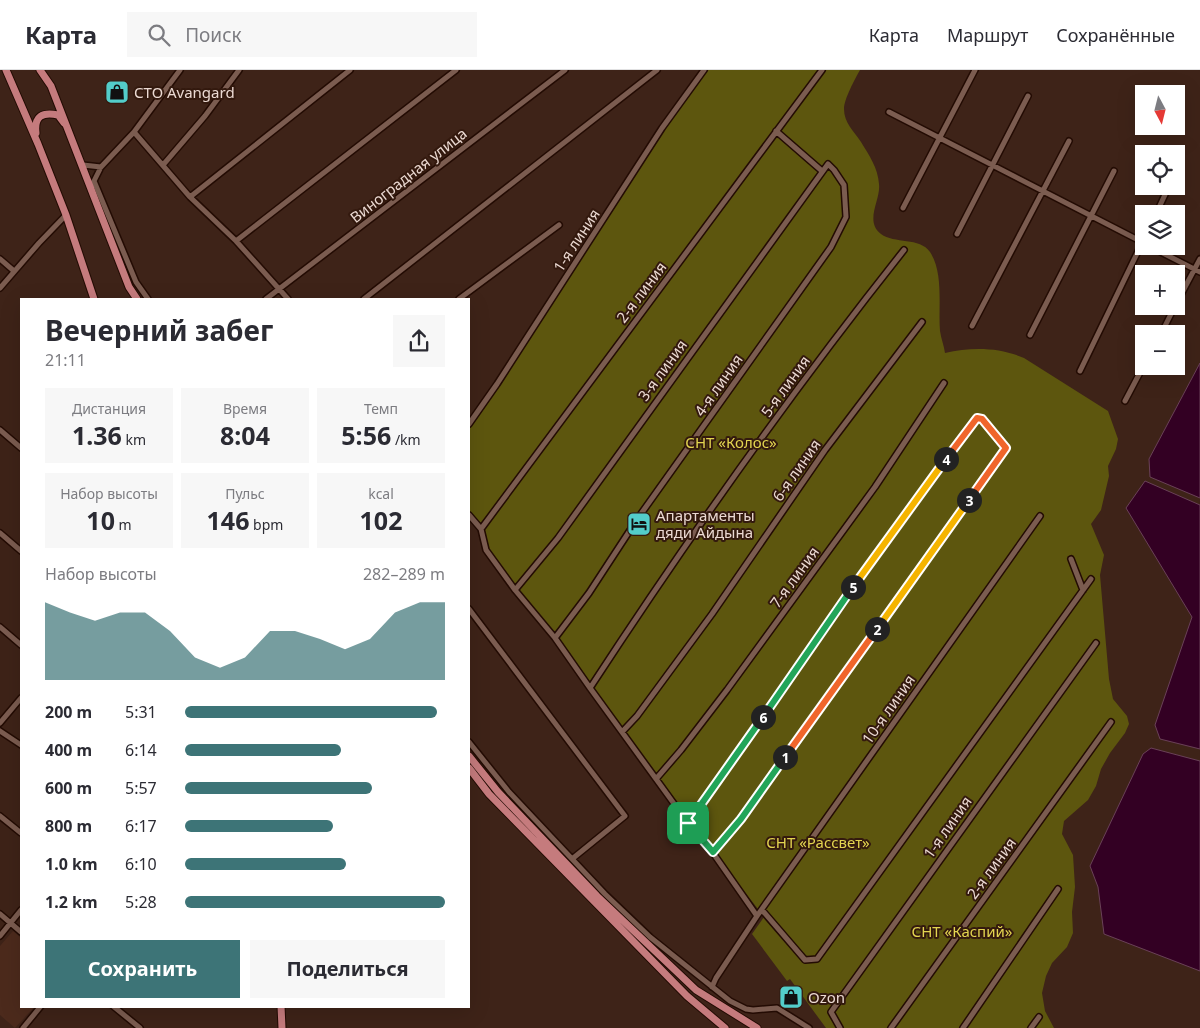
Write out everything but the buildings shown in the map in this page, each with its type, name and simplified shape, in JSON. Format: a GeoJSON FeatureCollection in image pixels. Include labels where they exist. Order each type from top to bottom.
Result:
{"type":"FeatureCollection","features":[{"type":"Feature","properties":{"kind":"main road"},"geometry":{"type":"LineString","coordinates":[[6,70],[66,215],[94,298]]}},
{"type":"Feature","properties":{"kind":"main road"},"geometry":{"type":"LineString","coordinates":[[40,70],[51,86],[83,165],[93,184],[129,287],[136,298]]}},
{"type":"Feature","properties":{"kind":"main road"},"geometry":{"type":"LineString","coordinates":[[38,144],[35,126],[38,118],[44,114],[58,115],[68,129]]}},
{"type":"Feature","properties":{"kind":"main road"},"geometry":{"type":"LineString","coordinates":[[470,757],[498,792],[604,903],[696,990],[757,1028]]}},
{"type":"Feature","properties":{"kind":"main road"},"geometry":{"type":"LineString","coordinates":[[470,769],[490,794],[687,996],[726,1028]]}},
{"type":"Feature","properties":{"kind":"main road"},"geometry":{"type":"LineString","coordinates":[[281,1008],[282,1028]]}},
{"type":"Feature","properties":{"kind":"street"},"geometry":{"type":"LineString","coordinates":[[147,298],[136,282],[93,184],[101,167],[134,132],[180,70]]}},
{"type":"Feature","properties":{"kind":"street"},"geometry":{"type":"LineString","coordinates":[[162,165],[205,116],[239,70]]}},
{"type":"Feature","properties":{"kind":"street"},"geometry":{"type":"LineString","coordinates":[[190,197],[350,70]]}},
{"type":"Feature","properties":{"kind":"street"},"geometry":{"type":"LineString","coordinates":[[236,242],[456,70]]}},
{"type":"Feature","properties":{"kind":"street","name":"Виноградная улица"},"geometry":{"type":"LineString","coordinates":[[267,298],[565,70]]}},
{"type":"Feature","properties":{"kind":"street"},"geometry":{"type":"LineString","coordinates":[[365,298],[657,70]]}},
{"type":"Feature","properties":{"kind":"street","name":"1-я линия"},"geometry":{"type":"LineString","coordinates":[[470,423],[497,384],[662,128],[704,70]]}},
{"type":"Feature","properties":{"kind":"street","name":"2-я линия"},"geometry":{"type":"LineString","coordinates":[[481,529],[822,70]]}},
{"type":"Feature","properties":{"kind":"street"},"geometry":{"type":"LineString","coordinates":[[903,208],[975,70]]}},
{"type":"Feature","properties":{"kind":"street"},"geometry":{"type":"LineString","coordinates":[[957,234],[1028,96]]}},
{"type":"Feature","properties":{"kind":"street"},"geometry":{"type":"LineString","coordinates":[[889,112],[1135,238]]}},
{"type":"Feature","properties":{"kind":"street"},"geometry":{"type":"LineString","coordinates":[[776,131],[822,171]]}},
{"type":"Feature","properties":{"kind":"street"},"geometry":{"type":"LineString","coordinates":[[134,132],[190,197],[236,242],[287,298]]}},
{"type":"Feature","properties":{"kind":"street"},"geometry":{"type":"LineString","coordinates":[[972,326],[1069,141]]}},
{"type":"Feature","properties":{"kind":"street","name":"3-я линия"},"geometry":{"type":"LineString","coordinates":[[515,590],[558,538],[828,164]]}},
{"type":"Feature","properties":{"kind":"street","name":"4-я линия"},"geometry":{"type":"LineString","coordinates":[[555,638],[589,593],[638,518],[831,247],[846,217],[844,185],[828,164]]}},
{"type":"Feature","properties":{"kind":"street"},"geometry":{"type":"LineString","coordinates":[[83,165],[101,167]]}},
{"type":"Feature","properties":{"kind":"street"},"geometry":{"type":"LineString","coordinates":[[1030,335],[1114,171]]}},
{"type":"Feature","properties":{"kind":"street"},"geometry":{"type":"LineString","coordinates":[[0,288],[66,215]]}},
{"type":"Feature","properties":{"kind":"street"},"geometry":{"type":"LineString","coordinates":[[460,298],[560,226]]}},
{"type":"Feature","properties":{"kind":"street","name":"5-я линия"},"geometry":{"type":"LineString","coordinates":[[590,688],[643,607],[698,529],[840,331],[904,250]]}},
{"type":"Feature","properties":{"kind":"street"},"geometry":{"type":"LineString","coordinates":[[1080,371],[1137,255]]}},
{"type":"Feature","properties":{"kind":"street"},"geometry":{"type":"LineString","coordinates":[[1167,255],[1197,270]]}},
{"type":"Feature","properties":{"kind":"street"},"geometry":{"type":"LineString","coordinates":[[0,259],[14,271]]}},
{"type":"Feature","properties":{"kind":"street"},"geometry":{"type":"LineString","coordinates":[[1185,290],[1197,270],[1200,259]]}},
{"type":"Feature","properties":{"kind":"street","name":"6-я линия"},"geometry":{"type":"LineString","coordinates":[[622,732],[637,716],[712,614],[825,450],[922,322]]}},
{"type":"Feature","properties":{"kind":"street"},"geometry":{"type":"LineString","coordinates":[[1125,401],[1139,375]]}},
{"type":"Feature","properties":{"kind":"street","name":"7-я линия"},"geometry":{"type":"LineString","coordinates":[[656,779],[727,690],[875,487],[944,383]]}},
{"type":"Feature","properties":{"kind":"street"},"geometry":{"type":"LineString","coordinates":[[688,823],[876,556],[976,419],[982,419],[1006,448],[741,819],[713,852]]}},
{"type":"Feature","properties":{"kind":"street"},"geometry":{"type":"LineString","coordinates":[[0,430],[20,447]]}},
{"type":"Feature","properties":{"kind":"street"},"geometry":{"type":"LineString","coordinates":[[470,516],[481,529],[486,550],[515,590],[555,638],[688,823],[713,852],[757,916]]}},
{"type":"Feature","properties":{"kind":"street","name":"10-я линия"},"geometry":{"type":"LineString","coordinates":[[712,987],[757,916],[1040,516]]}},
{"type":"Feature","properties":{"kind":"street"},"geometry":{"type":"LineString","coordinates":[[0,533],[20,550]]}},
{"type":"Feature","properties":{"kind":"street"},"geometry":{"type":"LineString","coordinates":[[1071,559],[1083,590]]}},
{"type":"Feature","properties":{"kind":"street"},"geometry":{"type":"LineString","coordinates":[[762,910],[805,960],[817,959],[1091,579]]}},
{"type":"Feature","properties":{"kind":"street"},"geometry":{"type":"LineString","coordinates":[[470,610],[625,816],[572,859]]}},
{"type":"Feature","properties":{"kind":"street"},"geometry":{"type":"LineString","coordinates":[[0,627],[20,644]]}},
{"type":"Feature","properties":{"kind":"street","name":"1-я линия"},"geometry":{"type":"LineString","coordinates":[[840,1028],[831,1012],[1096,643]]}},
{"type":"Feature","properties":{"kind":"street"},"geometry":{"type":"LineString","coordinates":[[0,723],[20,699]]}},
{"type":"Feature","properties":{"kind":"street","name":"2-я линия"},"geometry":{"type":"LineString","coordinates":[[891,1028],[1111,722]]}},
{"type":"Feature","properties":{"kind":"street"},"geometry":{"type":"LineString","coordinates":[[0,731],[20,744]]}},
{"type":"Feature","properties":{"kind":"street"},"geometry":{"type":"LineString","coordinates":[[470,743],[509,792],[605,894],[650,936],[730,1001],[746,1009],[777,1008],[809,1028]]}},
{"type":"Feature","properties":{"kind":"street"},"geometry":{"type":"LineString","coordinates":[[0,816],[20,832]]}},
{"type":"Feature","properties":{"kind":"street"},"geometry":{"type":"LineString","coordinates":[[963,1028],[1058,890]]}},
{"type":"Feature","properties":{"kind":"street"},"geometry":{"type":"LineString","coordinates":[[0,936],[20,911]]}},
{"type":"Feature","properties":{"kind":"street"},"geometry":{"type":"LineString","coordinates":[[0,914],[20,931]]}},
{"type":"Feature","properties":{"kind":"street"},"geometry":{"type":"LineString","coordinates":[[23,1028],[39,1008]]}},
{"type":"Feature","properties":{"kind":"street"},"geometry":{"type":"LineString","coordinates":[[115,1008],[140,1028]]}},
{"type":"Feature","properties":{"kind":"street"},"geometry":{"type":"LineString","coordinates":[[1031,1028],[1039,1017]]}},
{"type":"Feature","properties":{"kind":"shaded area"},"geometry":{"type":"Polygon","coordinates":[[[1200,363],[1200,498],[1150,477],[1149,459],[1200,363]]]}},
{"type":"Feature","properties":{"kind":"shaded area"},"geometry":{"type":"Polygon","coordinates":[[[1145,481],[1200,505],[1200,749],[1160,739],[1155,725],[1192,617],[1126,508],[1145,481]]]}},
{"type":"Feature","properties":{"kind":"shaded area"},"geometry":{"type":"Polygon","coordinates":[[[1151,748],[1200,761],[1200,971],[1104,934],[1098,887],[1090,866],[1143,754],[1151,748]]]}},
{"type":"Feature","properties":{"kind":"shaded area"},"geometry":{"type":"Polygon","coordinates":[[[13,931],[20,937],[20,1008],[33,1008],[15,1028],[0,1015],[0,946],[13,931]]]}},
{"type":"Feature","properties":{"kind":"green space","name":"СНТ «Колос»"},"geometry":{"type":"Polygon","coordinates":[[[701,70],[860,70],[846,100],[844,114],[850,127],[870,157],[877,173],[879,190],[874,210],[874,223],[876,229],[886,237],[920,244],[930,252],[939,280],[940,331],[945,353],[985,349],[1014,354],[1024,358],[1108,411],[1118,439],[1116,449],[1108,466],[1109,476],[1101,510],[1091,524],[1104,555],[1100,575],[1109,679],[1113,699],[1127,716],[1129,724],[1101,769],[1096,786],[1088,800],[1064,821],[1062,834],[1073,855],[1075,887],[1072,912],[1073,933],[1067,947],[1052,963],[1046,976],[1042,993],[1045,1011],[1054,1028],[826,1028],[790,979],[787,981],[752,934],[764,917],[652,771],[553,632],[490,552],[485,531],[470,514],[470,418],[701,70]]]}},
{"type":"Feature","properties":{"kind":"place","name":"СТО Avangard"},"geometry":{"type":"Point","coordinates":[117,92]}},
{"type":"Feature","properties":{"kind":"place","name":"Апартаменты дяди Айдына"},"geometry":{"type":"Point","coordinates":[639,524]}},
{"type":"Feature","properties":{"kind":"place","name":"Ozon"},"geometry":{"type":"Point","coordinates":[791,997]}},
{"type":"Feature","properties":{"kind":"route"},"geometry":{"type":"LineString","coordinates":[[981,418],[1006,448],[741,819],[713,852],[688,823],[876,556],[976,419],[981,418]]}},
{"type":"Feature","properties":{"kind":"park label","name":"СНТ «Рассвет»"},"geometry":{"type":"Point","coordinates":[818,842]}},
{"type":"Feature","properties":{"kind":"park label","name":"СНТ «Каспий»"},"geometry":{"type":"Point","coordinates":[962,931]}}]}
